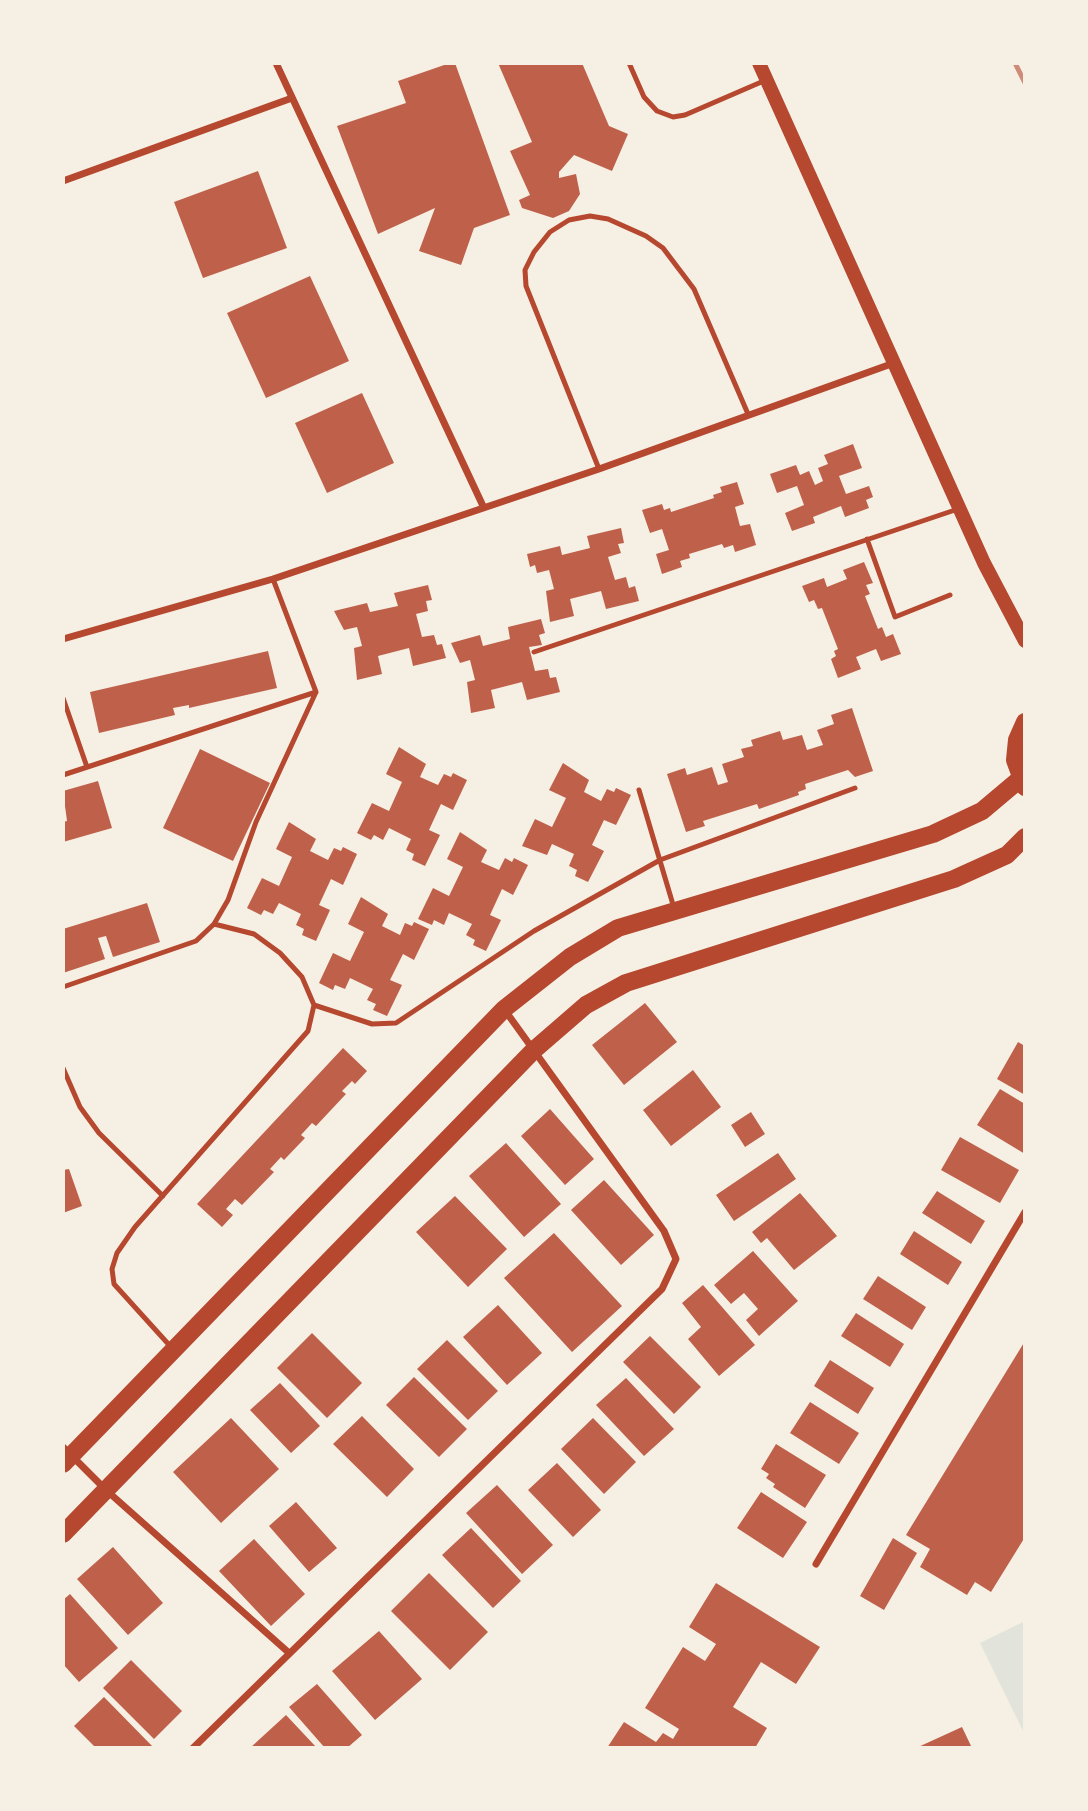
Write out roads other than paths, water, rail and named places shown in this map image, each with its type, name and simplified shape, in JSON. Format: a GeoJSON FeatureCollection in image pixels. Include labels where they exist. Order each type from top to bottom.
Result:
{"type":"FeatureCollection","features":[{"type":"Feature","properties":{"kind":"main road"},"geometry":{"type":"LineString","coordinates":[[759,63],[984,563],[1025,641]]}},
{"type":"Feature","properties":{"kind":"main road"},"geometry":{"type":"LineString","coordinates":[[66,1455],[504,1009],[570,957],[618,928],[933,834],[982,811],[1022,783],[1015,760],[1017,740],[1025,722]]}},
{"type":"Feature","properties":{"kind":"main road"},"geometry":{"type":"LineString","coordinates":[[63,1534],[534,1050],[586,1005],[626,983],[954,879],[1007,855],[1025,837]]}},
{"type":"Feature","properties":{"kind":"street"},"geometry":{"type":"LineString","coordinates":[[276,63],[483,506]]}},
{"type":"Feature","properties":{"kind":"street"},"geometry":{"type":"LineString","coordinates":[[63,181],[292,98]]}},
{"type":"Feature","properties":{"kind":"street"},"geometry":{"type":"LineString","coordinates":[[63,639],[273,579],[599,469],[895,363]]}},
{"type":"Feature","properties":{"kind":"street"},"geometry":{"type":"LineString","coordinates":[[193,1748],[288,1652],[662,1289],[676,1259],[664,1231],[504,1009]]}},
{"type":"Feature","properties":{"kind":"street"},"geometry":{"type":"LineString","coordinates":[[816,1564],[1025,1212]]}},
{"type":"Feature","properties":{"kind":"street"},"geometry":{"type":"LineString","coordinates":[[66,1455],[288,1652]]}},
{"type":"Feature","properties":{"kind":"lane"},"geometry":{"type":"LineString","coordinates":[[629,63],[644,97],[657,111],[673,117],[685,115],[766,80]]}},
{"type":"Feature","properties":{"kind":"lane"},"geometry":{"type":"LineString","coordinates":[[599,469],[526,286],[525,270],[534,253],[550,232],[569,220],[590,216],[608,219],[646,236],[663,248],[694,289],[748,414]]}},
{"type":"Feature","properties":{"kind":"lane"},"geometry":{"type":"LineString","coordinates":[[534,652],[961,508]]}},
{"type":"Feature","properties":{"kind":"lane"},"geometry":{"type":"LineString","coordinates":[[867,539],[895,617],[950,595]]}},
{"type":"Feature","properties":{"kind":"lane"},"geometry":{"type":"LineString","coordinates":[[63,987],[196,941],[214,924],[228,900],[257,822],[316,692],[273,579]]}},
{"type":"Feature","properties":{"kind":"lane"},"geometry":{"type":"LineString","coordinates":[[63,775],[316,692]]}},
{"type":"Feature","properties":{"kind":"lane"},"geometry":{"type":"LineString","coordinates":[[63,698],[87,767]]}},
{"type":"Feature","properties":{"kind":"lane"},"geometry":{"type":"LineString","coordinates":[[314,1005],[372,1024],[396,1023],[534,931],[660,860],[855,788]]}},
{"type":"Feature","properties":{"kind":"lane"},"geometry":{"type":"LineString","coordinates":[[639,790],[674,911]]}},
{"type":"Feature","properties":{"kind":"lane"},"geometry":{"type":"LineString","coordinates":[[173,1349],[114,1284],[112,1269],[117,1253],[163,1196],[308,1031],[314,1005],[302,977],[280,953],[254,934],[214,924]]}},
{"type":"Feature","properties":{"kind":"lane"},"geometry":{"type":"LineString","coordinates":[[63,1068],[80,1107],[99,1133],[163,1196]]}},
{"type":"Feature","properties":{"kind":"railway"},"geometry":{"type":"LineString","coordinates":[[1015,63],[1025,83]]}}]}
